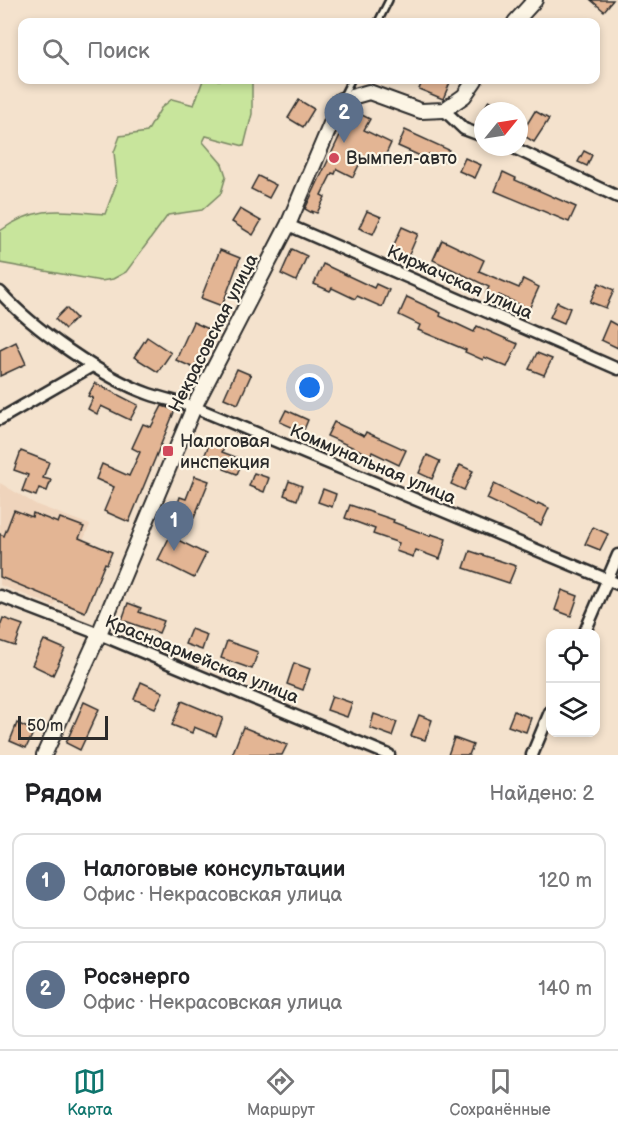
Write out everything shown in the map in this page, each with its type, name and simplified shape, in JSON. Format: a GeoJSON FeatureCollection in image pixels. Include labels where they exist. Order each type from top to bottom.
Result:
{"type":"FeatureCollection","features":[{"type":"Feature","properties":{"kind":"street"},"geometry":{"type":"LineString","coordinates":[[519,18],[535,0]]}},
{"type":"Feature","properties":{"kind":"street"},"geometry":{"type":"LineString","coordinates":[[341,100],[369,92],[421,111],[444,110],[464,96],[472,84]]}},
{"type":"Feature","properties":{"kind":"street","name":"Некрасовская улица"},"geometry":{"type":"LineString","coordinates":[[44,755],[99,634],[194,407],[288,225],[341,100]]}},
{"type":"Feature","properties":{"kind":"street"},"geometry":{"type":"LineString","coordinates":[[444,110],[464,129],[474,133]]}},
{"type":"Feature","properties":{"kind":"street"},"geometry":{"type":"LineString","coordinates":[[528,155],[618,197]]}},
{"type":"Feature","properties":{"kind":"street","name":"Киржачская улица"},"geometry":{"type":"LineString","coordinates":[[288,225],[618,369]]}},
{"type":"Feature","properties":{"kind":"street","name":"Коммунальная улица"},"geometry":{"type":"LineString","coordinates":[[0,292],[16,310],[92,366],[147,393],[194,407],[613,582]]}},
{"type":"Feature","properties":{"kind":"street"},"geometry":{"type":"LineString","coordinates":[[0,419],[92,366]]}},
{"type":"Feature","properties":{"kind":"street"},"geometry":{"type":"LineString","coordinates":[[586,629],[613,582],[618,555]]}},
{"type":"Feature","properties":{"kind":"street","name":"Красноармейская улица"},"geometry":{"type":"LineString","coordinates":[[0,596],[99,634],[389,755]]}},
{"type":"Feature","properties":{"kind":"street"},"geometry":{"type":"LineString","coordinates":[[532,755],[546,722]]}},
{"type":"Feature","properties":{"kind":"lane"},"geometry":{"type":"LineString","coordinates":[[380,18],[389,0]]}},
{"type":"Feature","properties":{"kind":"lane"},"geometry":{"type":"LineString","coordinates":[[341,100],[349,84]]}},
{"type":"Feature","properties":{"kind":"shaded area"},"geometry":{"type":"Polygon","coordinates":[[[0,483],[37,505],[90,525],[54,606],[0,585],[0,483]]]}},
{"type":"Feature","properties":{"kind":"green space"},"geometry":{"type":"Polygon","coordinates":[[[202,84],[252,84],[252,114],[244,146],[206,136],[203,142],[222,164],[226,176],[221,193],[202,210],[168,215],[126,272],[113,279],[101,281],[0,263],[0,231],[13,222],[51,211],[105,214],[117,182],[114,152],[120,136],[147,132],[161,108],[172,99],[194,105],[202,84]]]}},
{"type":"Feature","properties":{"kind":"building"},"geometry":{"type":"Polygon","coordinates":[[[591,0],[613,0],[604,11],[591,0]]]}},
{"type":"Feature","properties":{"kind":"building"},"geometry":{"type":"Polygon","coordinates":[[[421,84],[449,84],[443,99],[419,89],[421,84]]]}},
{"type":"Feature","properties":{"kind":"building"},"geometry":{"type":"Polygon","coordinates":[[[299,100],[314,109],[303,127],[288,118],[299,100]]]}},
{"type":"Feature","properties":{"kind":"building"},"geometry":{"type":"Polygon","coordinates":[[[352,110],[370,119],[364,130],[391,143],[381,165],[363,157],[353,177],[337,169],[335,174],[332,173],[321,195],[325,197],[317,213],[312,211],[312,213],[305,209],[352,110]]]}},
{"type":"Feature","properties":{"kind":"building"},"geometry":{"type":"Polygon","coordinates":[[[535,111],[549,119],[534,142],[528,138],[528,122],[535,111]]]}},
{"type":"Feature","properties":{"kind":"building"},"geometry":{"type":"Polygon","coordinates":[[[405,130],[449,150],[444,161],[429,154],[427,159],[398,146],[405,130]]]}},
{"type":"Feature","properties":{"kind":"building"},"geometry":{"type":"Polygon","coordinates":[[[584,151],[592,155],[587,166],[578,162],[584,151]]]}},
{"type":"Feature","properties":{"kind":"building"},"geometry":{"type":"Polygon","coordinates":[[[465,158],[481,165],[475,178],[459,171],[465,158]]]}},
{"type":"Feature","properties":{"kind":"building"},"geometry":{"type":"Polygon","coordinates":[[[503,172],[516,178],[515,180],[576,207],[569,222],[495,191],[503,172]]]}},
{"type":"Feature","properties":{"kind":"building"},"geometry":{"type":"Polygon","coordinates":[[[258,176],[276,185],[269,198],[251,189],[258,176]]]}},
{"type":"Feature","properties":{"kind":"building"},"geometry":{"type":"Polygon","coordinates":[[[240,209],[261,221],[253,235],[232,222],[240,209]]]}},
{"type":"Feature","properties":{"kind":"building"},"geometry":{"type":"Polygon","coordinates":[[[367,211],[381,217],[373,234],[359,228],[367,211]]]}},
{"type":"Feature","properties":{"kind":"building"},"geometry":{"type":"Polygon","coordinates":[[[402,227],[418,234],[408,257],[392,249],[402,227]]]}},
{"type":"Feature","properties":{"kind":"building"},"geometry":{"type":"Polygon","coordinates":[[[442,240],[484,260],[479,271],[519,288],[523,279],[539,287],[529,309],[499,295],[498,299],[486,293],[489,287],[433,260],[442,240]]]}},
{"type":"Feature","properties":{"kind":"building"},"geometry":{"type":"Polygon","coordinates":[[[292,249],[307,256],[296,281],[281,274],[292,249]]]}},
{"type":"Feature","properties":{"kind":"building"},"geometry":{"type":"Polygon","coordinates":[[[220,250],[240,258],[222,306],[201,298],[220,250]]]}},
{"type":"Feature","properties":{"kind":"building"},"geometry":{"type":"Polygon","coordinates":[[[323,264],[374,288],[376,284],[389,290],[382,307],[357,296],[355,299],[332,288],[330,291],[314,284],[323,264]]]}},
{"type":"Feature","properties":{"kind":"building"},"geometry":{"type":"Polygon","coordinates":[[[599,283],[614,290],[606,308],[590,302],[599,283]]]}},
{"type":"Feature","properties":{"kind":"building"},"geometry":{"type":"Polygon","coordinates":[[[407,297],[474,332],[477,326],[518,344],[507,367],[484,357],[483,360],[465,352],[466,350],[418,330],[420,325],[399,315],[407,297]]]}},
{"type":"Feature","properties":{"kind":"building"},"geometry":{"type":"Polygon","coordinates":[[[557,302],[570,308],[564,323],[550,317],[557,302]]]}},
{"type":"Feature","properties":{"kind":"building"},"geometry":{"type":"Polygon","coordinates":[[[66,308],[76,318],[65,329],[55,319],[66,308]]]}},
{"type":"Feature","properties":{"kind":"building"},"geometry":{"type":"Polygon","coordinates":[[[609,321],[618,326],[618,348],[601,340],[609,321]]]}},
{"type":"Feature","properties":{"kind":"building"},"geometry":{"type":"Polygon","coordinates":[[[193,322],[211,330],[194,368],[176,360],[193,322]]]}},
{"type":"Feature","properties":{"kind":"building"},"geometry":{"type":"Polygon","coordinates":[[[147,337],[171,353],[158,372],[134,357],[147,337]]]}},
{"type":"Feature","properties":{"kind":"building"},"geometry":{"type":"Polygon","coordinates":[[[16,342],[26,364],[0,376],[0,350],[16,342]]]}},
{"type":"Feature","properties":{"kind":"building"},"geometry":{"type":"Polygon","coordinates":[[[537,353],[552,359],[544,375],[529,369],[537,353]]]}},
{"type":"Feature","properties":{"kind":"building"},"geometry":{"type":"Polygon","coordinates":[[[237,369],[251,375],[238,404],[224,398],[237,369]]]}},
{"type":"Feature","properties":{"kind":"building"},"geometry":{"type":"Polygon","coordinates":[[[95,383],[138,405],[130,420],[101,406],[97,414],[88,409],[93,398],[88,396],[95,383]]]}},
{"type":"Feature","properties":{"kind":"building"},"geometry":{"type":"Polygon","coordinates":[[[162,406],[175,410],[129,522],[104,511],[114,487],[96,479],[102,464],[129,476],[140,452],[132,448],[143,424],[151,427],[162,406]]]}},
{"type":"Feature","properties":{"kind":"building"},"geometry":{"type":"Polygon","coordinates":[[[286,410],[308,420],[303,432],[280,422],[286,410]]]}},
{"type":"Feature","properties":{"kind":"building"},"geometry":{"type":"Polygon","coordinates":[[[334,422],[364,436],[366,432],[406,450],[399,465],[372,452],[370,455],[327,436],[334,422]]]}},
{"type":"Feature","properties":{"kind":"building"},"geometry":{"type":"Polygon","coordinates":[[[210,442],[224,447],[222,452],[243,460],[237,474],[224,469],[225,465],[204,457],[210,442]]]}},
{"type":"Feature","properties":{"kind":"building"},"geometry":{"type":"Polygon","coordinates":[[[21,451],[49,462],[43,478],[51,480],[47,491],[39,488],[36,496],[22,491],[28,475],[14,470],[21,451]]]}},
{"type":"Feature","properties":{"kind":"building"},"geometry":{"type":"Polygon","coordinates":[[[427,455],[440,461],[432,479],[419,473],[427,455]]]}},
{"type":"Feature","properties":{"kind":"building"},"geometry":{"type":"Polygon","coordinates":[[[460,465],[473,471],[464,490],[451,484],[460,465]]]}},
{"type":"Feature","properties":{"kind":"building"},"geometry":{"type":"Polygon","coordinates":[[[254,473],[269,478],[264,492],[249,486],[254,473]]]}},
{"type":"Feature","properties":{"kind":"building"},"geometry":{"type":"Polygon","coordinates":[[[195,476],[209,481],[194,518],[175,512],[180,497],[186,499],[195,476]]]}},
{"type":"Feature","properties":{"kind":"building"},"geometry":{"type":"Polygon","coordinates":[[[289,481],[302,486],[297,500],[284,495],[289,481]]]}},
{"type":"Feature","properties":{"kind":"building"},"geometry":{"type":"Polygon","coordinates":[[[494,484],[537,505],[538,503],[549,508],[541,525],[487,499],[494,484]]]}},
{"type":"Feature","properties":{"kind":"building"},"geometry":{"type":"Polygon","coordinates":[[[323,489],[336,494],[332,507],[318,502],[323,489]]]}},
{"type":"Feature","properties":{"kind":"building"},"geometry":{"type":"Polygon","coordinates":[[[350,505],[394,520],[393,522],[430,536],[431,534],[446,539],[440,559],[416,550],[413,557],[396,551],[399,543],[373,534],[375,529],[345,518],[350,505]]]}},
{"type":"Feature","properties":{"kind":"building"},"geometry":{"type":"Polygon","coordinates":[[[14,510],[32,517],[33,513],[58,523],[60,518],[84,527],[79,538],[112,552],[107,564],[105,563],[85,612],[0,577],[0,534],[4,536],[14,510]]]}},
{"type":"Feature","properties":{"kind":"building"},"geometry":{"type":"Polygon","coordinates":[[[593,527],[608,534],[600,550],[585,544],[593,527]]]}},
{"type":"Feature","properties":{"kind":"building"},"geometry":{"type":"Polygon","coordinates":[[[170,536],[206,554],[194,578],[158,560],[170,536]]]}},
{"type":"Feature","properties":{"kind":"building"},"geometry":{"type":"Polygon","coordinates":[[[470,551],[516,566],[509,583],[464,568],[470,551]]]}},
{"type":"Feature","properties":{"kind":"building"},"geometry":{"type":"Polygon","coordinates":[[[562,590],[578,596],[571,616],[555,610],[562,590]]]}},
{"type":"Feature","properties":{"kind":"building"},"geometry":{"type":"Polygon","coordinates":[[[128,603],[141,608],[139,612],[164,621],[159,633],[122,620],[128,603]]]}},
{"type":"Feature","properties":{"kind":"building"},"geometry":{"type":"Polygon","coordinates":[[[3,618],[23,625],[15,646],[0,641],[0,626],[3,618]]]}},
{"type":"Feature","properties":{"kind":"building"},"geometry":{"type":"Polygon","coordinates":[[[191,629],[207,635],[202,650],[185,644],[191,629]]]}},
{"type":"Feature","properties":{"kind":"building"},"geometry":{"type":"Polygon","coordinates":[[[44,640],[65,649],[53,675],[32,665],[44,640]]]}},
{"type":"Feature","properties":{"kind":"building"},"geometry":{"type":"Polygon","coordinates":[[[227,641],[258,652],[252,669],[221,658],[227,641]]]}},
{"type":"Feature","properties":{"kind":"building"},"geometry":{"type":"Polygon","coordinates":[[[294,663],[310,669],[303,690],[287,684],[294,663]]]}},
{"type":"Feature","properties":{"kind":"building"},"geometry":{"type":"Polygon","coordinates":[[[141,682],[163,692],[155,708],[134,699],[141,682]]]}},
{"type":"Feature","properties":{"kind":"building"},"geometry":{"type":"Polygon","coordinates":[[[332,696],[352,703],[347,717],[327,710],[332,696]]]}},
{"type":"Feature","properties":{"kind":"building"},"geometry":{"type":"Polygon","coordinates":[[[182,701],[223,718],[216,736],[194,727],[192,733],[172,725],[182,701]]]}},
{"type":"Feature","properties":{"kind":"building"},"geometry":{"type":"Polygon","coordinates":[[[84,702],[99,709],[80,750],[66,743],[84,702]]]}},
{"type":"Feature","properties":{"kind":"building"},"geometry":{"type":"Polygon","coordinates":[[[514,711],[531,718],[526,732],[508,726],[514,711]]]}},
{"type":"Feature","properties":{"kind":"building"},"geometry":{"type":"Polygon","coordinates":[[[374,714],[397,722],[392,736],[370,728],[374,714]]]}},
{"type":"Feature","properties":{"kind":"building"},"geometry":{"type":"Polygon","coordinates":[[[419,715],[432,720],[425,740],[411,736],[419,715]]]}},
{"type":"Feature","properties":{"kind":"building"},"geometry":{"type":"Polygon","coordinates":[[[17,723],[34,731],[26,748],[10,741],[17,723]]]}},
{"type":"Feature","properties":{"kind":"building"},"geometry":{"type":"Polygon","coordinates":[[[243,727],[287,745],[282,755],[232,755],[243,727]]]}},
{"type":"Feature","properties":{"kind":"building"},"geometry":{"type":"Polygon","coordinates":[[[454,738],[473,745],[469,755],[448,755],[454,738]]]}},
{"type":"Feature","properties":{"kind":"place","name":"Росэнерго"},"geometry":{"type":"Point","coordinates":[344,143]}},
{"type":"Feature","properties":{"kind":"place","name":"Вымпел-авто"},"geometry":{"type":"Point","coordinates":[334,158]}},
{"type":"Feature","properties":{"kind":"place","name":"Налоговая инспекция"},"geometry":{"type":"Point","coordinates":[168,451]}},
{"type":"Feature","properties":{"kind":"place","name":"Налоговые консультации"},"geometry":{"type":"Point","coordinates":[174,551]}}]}
